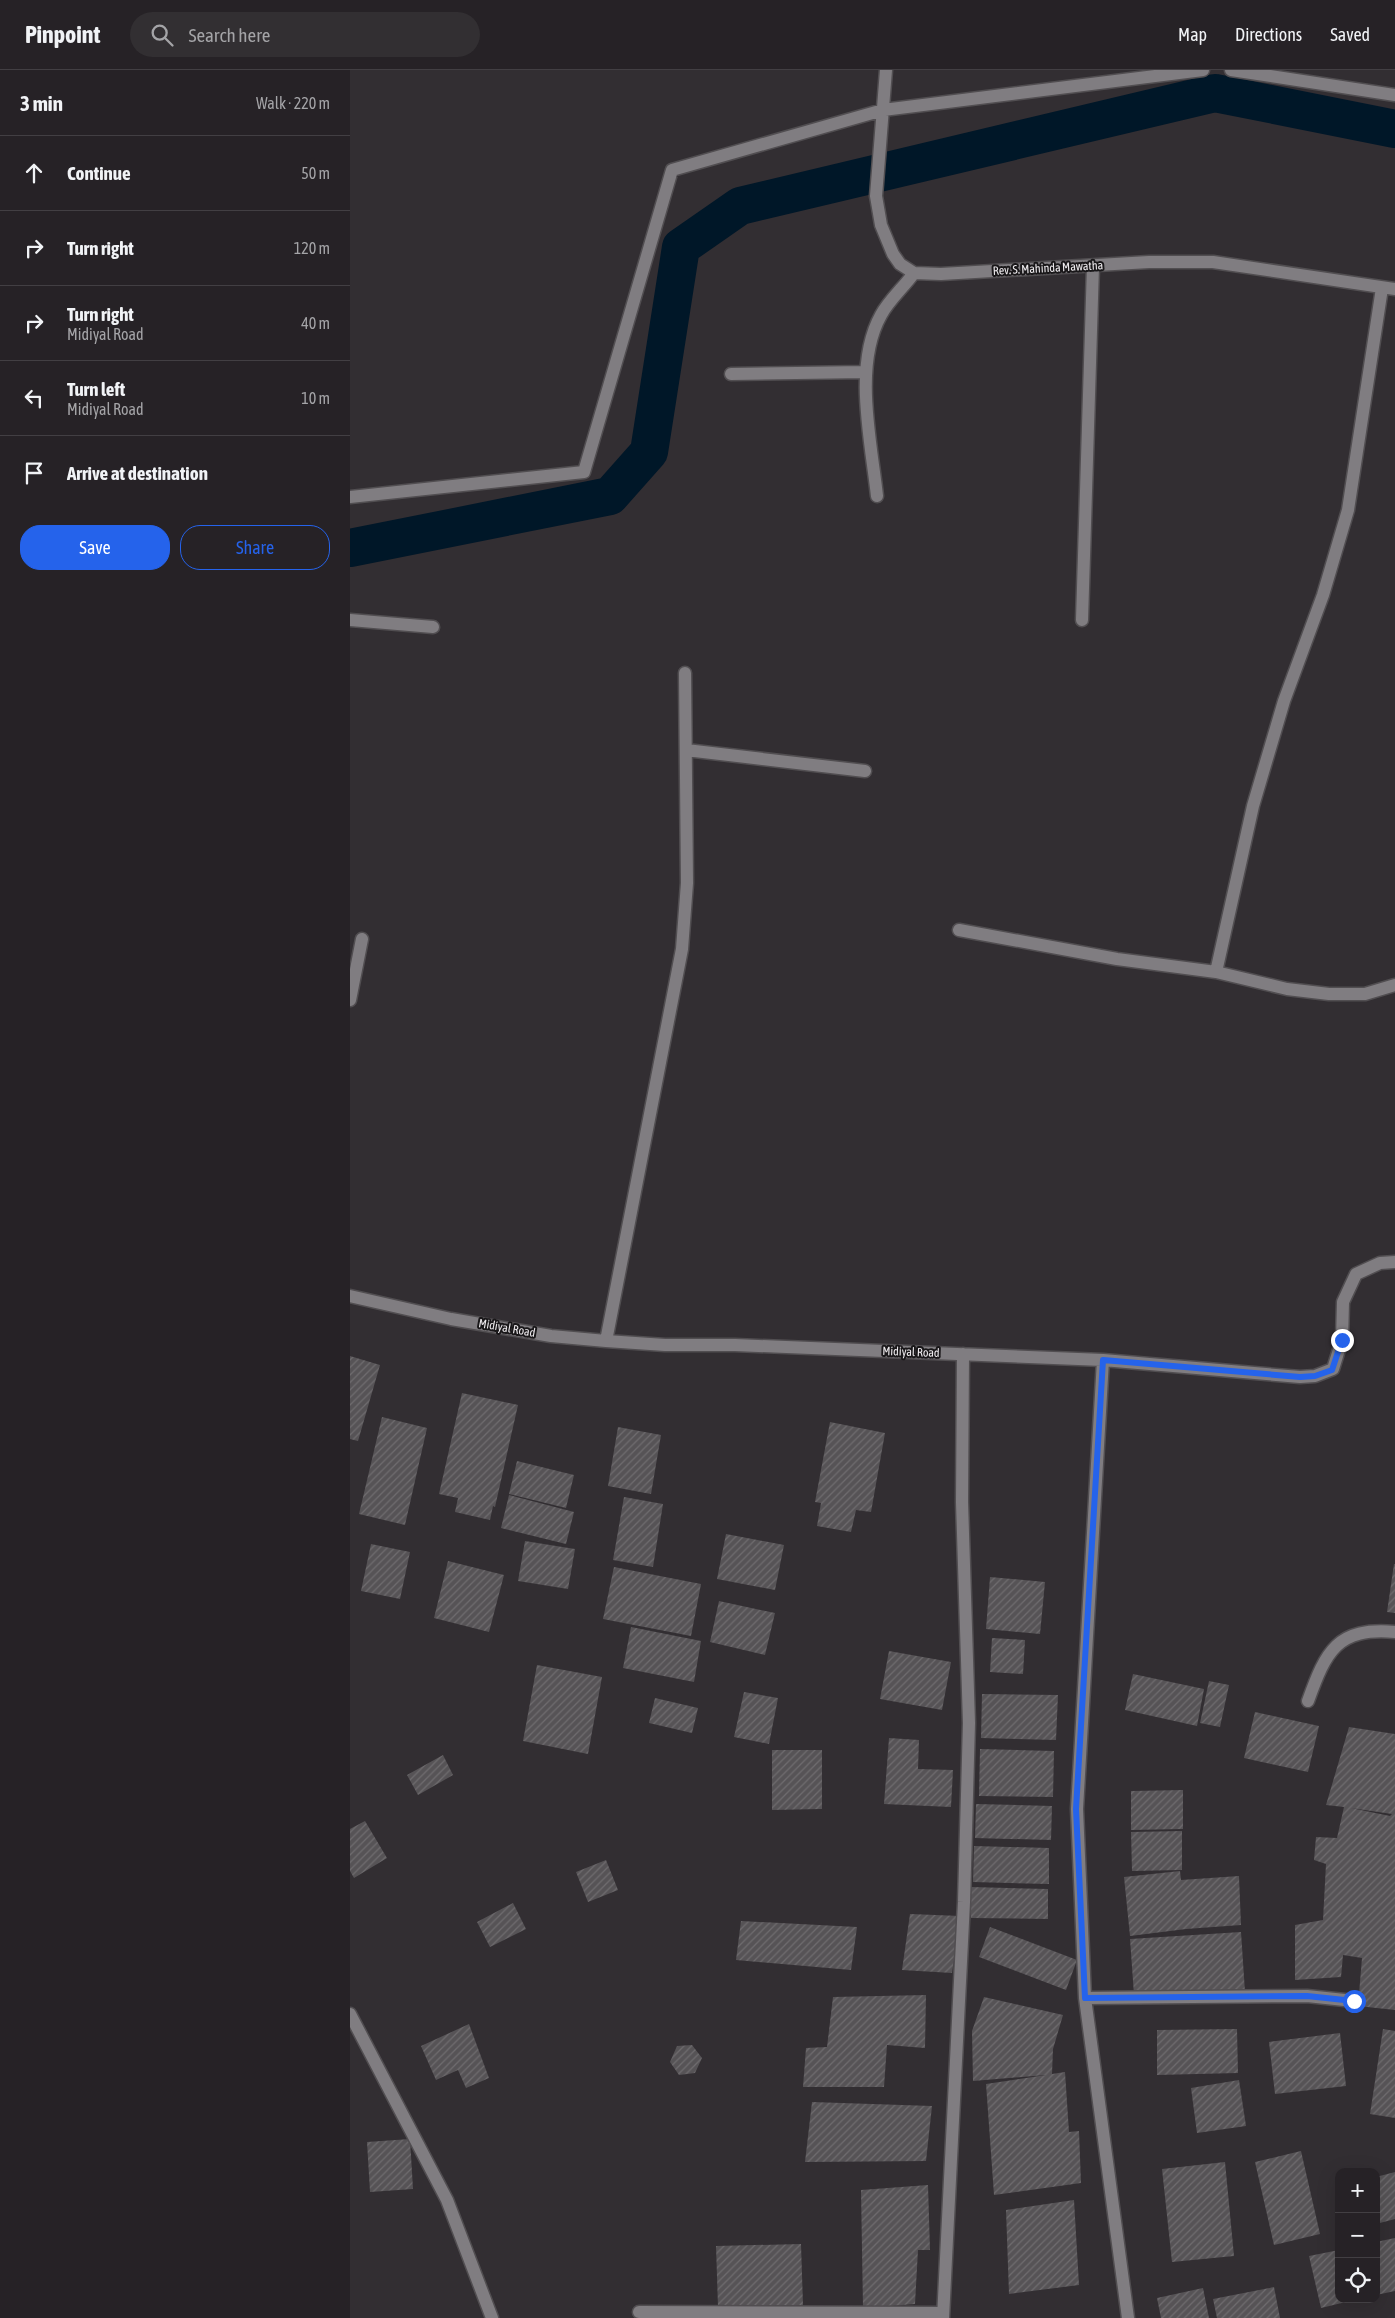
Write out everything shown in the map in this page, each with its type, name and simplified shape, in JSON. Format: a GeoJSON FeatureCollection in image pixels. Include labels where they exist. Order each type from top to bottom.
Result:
{"type":"FeatureCollection","features":[{"type":"Feature","properties":{"kind":"street"},"geometry":{"type":"LineString","coordinates":[[877,496],[864,372],[869,342],[881,315],[914,273],[900,264],[893,254],[881,225],[876,196],[886,70]]}},
{"type":"Feature","properties":{"kind":"street"},"geometry":{"type":"LineString","coordinates":[[350,497],[584,472],[672,170],[883,110],[1203,70]]}},
{"type":"Feature","properties":{"kind":"street"},"geometry":{"type":"LineString","coordinates":[[1231,70],[1395,95]]}},
{"type":"Feature","properties":{"kind":"street","name":"Rev. S. Mahinda Mawatha"},"geometry":{"type":"LineString","coordinates":[[914,273],[941,274],[1149,262],[1213,262],[1389,289]]}},
{"type":"Feature","properties":{"kind":"street"},"geometry":{"type":"LineString","coordinates":[[1082,620],[1093,266]]}},
{"type":"Feature","properties":{"kind":"street"},"geometry":{"type":"LineString","coordinates":[[1216,972],[1253,806],[1284,701],[1323,595],[1348,510],[1389,289]]}},
{"type":"Feature","properties":{"kind":"street"},"geometry":{"type":"LineString","coordinates":[[731,374],[864,372]]}},
{"type":"Feature","properties":{"kind":"street"},"geometry":{"type":"LineString","coordinates":[[350,620],[433,627]]}},
{"type":"Feature","properties":{"kind":"street"},"geometry":{"type":"LineString","coordinates":[[606,1341],[682,949],[687,883],[685,673]]}},
{"type":"Feature","properties":{"kind":"street"},"geometry":{"type":"LineString","coordinates":[[686,750],[866,771]]}},
{"type":"Feature","properties":{"kind":"street"},"geometry":{"type":"LineString","coordinates":[[959,930],[1117,959],[1216,972],[1286,989],[1329,994],[1365,994],[1395,985]]}},
{"type":"Feature","properties":{"kind":"street"},"geometry":{"type":"LineString","coordinates":[[350,1000],[362,939]]}},
{"type":"Feature","properties":{"kind":"street","name":"Midiyal Road"},"geometry":{"type":"LineString","coordinates":[[350,1296],[451,1319],[551,1336],[606,1341],[665,1345],[735,1345],[1103,1360],[1300,1377],[1315,1376],[1332,1370],[1342,1340],[1342,1302],[1356,1274],[1380,1263],[1395,1262]]}},
{"type":"Feature","properties":{"kind":"street"},"geometry":{"type":"LineString","coordinates":[[639,2312],[943,2315],[964,1902],[969,1723],[962,1502],[963,1354]]}},
{"type":"Feature","properties":{"kind":"street"},"geometry":{"type":"LineString","coordinates":[[1103,1360],[1076,1809],[1085,1998],[1128,2318]]}},
{"type":"Feature","properties":{"kind":"street"},"geometry":{"type":"LineString","coordinates":[[1308,1701],[1320,1668],[1331,1651],[1350,1636],[1372,1630],[1395,1632]]}},
{"type":"Feature","properties":{"kind":"street"},"geometry":{"type":"LineString","coordinates":[[1085,1998],[1307,1996],[1354,2001]]}},
{"type":"Feature","properties":{"kind":"street"},"geometry":{"type":"LineString","coordinates":[[350,2014],[447,2200],[492,2318]]}},
{"type":"Feature","properties":{"kind":"building"},"geometry":{"type":"Polygon","coordinates":[[[350,1356],[380,1365],[358,1441],[350,1439],[350,1356]]]}},
{"type":"Feature","properties":{"kind":"building"},"geometry":{"type":"Polygon","coordinates":[[[462,1393],[518,1405],[495,1507],[493,1506],[490,1520],[455,1512],[458,1498],[439,1494],[462,1393]]]}},
{"type":"Feature","properties":{"kind":"building"},"geometry":{"type":"Polygon","coordinates":[[[382,1417],[427,1428],[405,1525],[359,1514],[382,1417]]]}},
{"type":"Feature","properties":{"kind":"building"},"geometry":{"type":"Polygon","coordinates":[[[830,1422],[885,1433],[871,1512],[856,1510],[851,1532],[817,1526],[821,1503],[815,1502],[830,1422]]]}},
{"type":"Feature","properties":{"kind":"building"},"geometry":{"type":"Polygon","coordinates":[[[618,1427],[661,1435],[651,1494],[608,1486],[618,1427]]]}},
{"type":"Feature","properties":{"kind":"building"},"geometry":{"type":"Polygon","coordinates":[[[517,1461],[574,1475],[566,1508],[509,1494],[517,1461]]]}},
{"type":"Feature","properties":{"kind":"building"},"geometry":{"type":"Polygon","coordinates":[[[509,1495],[574,1512],[566,1544],[501,1528],[509,1495]]]}},
{"type":"Feature","properties":{"kind":"building"},"geometry":{"type":"Polygon","coordinates":[[[624,1497],[663,1504],[653,1567],[613,1560],[624,1497]]]}},
{"type":"Feature","properties":{"kind":"building"},"geometry":{"type":"Polygon","coordinates":[[[726,1534],[784,1545],[775,1590],[717,1579],[726,1534]]]}},
{"type":"Feature","properties":{"kind":"building"},"geometry":{"type":"Polygon","coordinates":[[[525,1541],[575,1549],[568,1589],[518,1581],[525,1541]]]}},
{"type":"Feature","properties":{"kind":"building"},"geometry":{"type":"Polygon","coordinates":[[[371,1544],[410,1552],[400,1599],[361,1591],[371,1544]]]}},
{"type":"Feature","properties":{"kind":"building"},"geometry":{"type":"Polygon","coordinates":[[[448,1561],[504,1575],[489,1632],[434,1618],[448,1561]]]}},
{"type":"Feature","properties":{"kind":"building"},"geometry":{"type":"Polygon","coordinates":[[[1395,1564],[1395,1613],[1387,1612],[1395,1564]]]}},
{"type":"Feature","properties":{"kind":"building"},"geometry":{"type":"Polygon","coordinates":[[[614,1567],[701,1584],[691,1636],[603,1619],[614,1567]]]}},
{"type":"Feature","properties":{"kind":"building"},"geometry":{"type":"Polygon","coordinates":[[[990,1577],[1045,1582],[1040,1634],[986,1629],[990,1577]]]}},
{"type":"Feature","properties":{"kind":"building"},"geometry":{"type":"Polygon","coordinates":[[[719,1601],[775,1613],[765,1655],[710,1642],[719,1601]]]}},
{"type":"Feature","properties":{"kind":"building"},"geometry":{"type":"Polygon","coordinates":[[[631,1627],[701,1641],[694,1682],[623,1668],[631,1627]]]}},
{"type":"Feature","properties":{"kind":"building"},"geometry":{"type":"Polygon","coordinates":[[[992,1638],[1025,1640],[1023,1674],[990,1672],[992,1638]]]}},
{"type":"Feature","properties":{"kind":"building"},"geometry":{"type":"Polygon","coordinates":[[[889,1651],[951,1662],[942,1710],[880,1699],[889,1651]]]}},
{"type":"Feature","properties":{"kind":"building"},"geometry":{"type":"Polygon","coordinates":[[[537,1665],[602,1677],[588,1754],[523,1741],[537,1665]]]}},
{"type":"Feature","properties":{"kind":"building"},"geometry":{"type":"Polygon","coordinates":[[[1133,1674],[1204,1689],[1197,1726],[1125,1710],[1133,1674]]]}},
{"type":"Feature","properties":{"kind":"building"},"geometry":{"type":"Polygon","coordinates":[[[1209,1681],[1229,1685],[1220,1727],[1200,1723],[1209,1681]]]}},
{"type":"Feature","properties":{"kind":"building"},"geometry":{"type":"Polygon","coordinates":[[[744,1692],[778,1698],[769,1744],[734,1737],[744,1692]]]}},
{"type":"Feature","properties":{"kind":"building"},"geometry":{"type":"Polygon","coordinates":[[[982,1694],[1058,1695],[1056,1740],[981,1738],[982,1694]]]}},
{"type":"Feature","properties":{"kind":"building"},"geometry":{"type":"Polygon","coordinates":[[[655,1698],[698,1708],[692,1733],[649,1723],[655,1698]]]}},
{"type":"Feature","properties":{"kind":"building"},"geometry":{"type":"Polygon","coordinates":[[[1255,1712],[1319,1726],[1308,1772],[1244,1758],[1255,1712]]]}},
{"type":"Feature","properties":{"kind":"building"},"geometry":{"type":"Polygon","coordinates":[[[1349,1727],[1395,1734],[1395,2010],[1358,2006],[1362,1958],[1343,1955],[1341,1977],[1295,1980],[1295,1925],[1323,1920],[1326,1864],[1314,1860],[1316,1837],[1337,1838],[1344,1807],[1326,1805],[1349,1727]],[[1351,1808],[1390,1816],[1392,1814],[1351,1808]]]}},
{"type":"Feature","properties":{"kind":"building"},"geometry":{"type":"Polygon","coordinates":[[[889,1738],[919,1740],[918,1769],[953,1770],[951,1807],[884,1804],[889,1738]]]}},
{"type":"Feature","properties":{"kind":"building"},"geometry":{"type":"Polygon","coordinates":[[[980,1749],[1054,1751],[1053,1797],[979,1796],[980,1749]]]}},
{"type":"Feature","properties":{"kind":"building"},"geometry":{"type":"Polygon","coordinates":[[[772,1750],[822,1750],[822,1809],[772,1810],[772,1750]]]}},
{"type":"Feature","properties":{"kind":"building"},"geometry":{"type":"Polygon","coordinates":[[[443,1755],[453,1775],[418,1795],[407,1775],[443,1755]]]}},
{"type":"Feature","properties":{"kind":"building"},"geometry":{"type":"Polygon","coordinates":[[[1183,1790],[1183,1829],[1131,1830],[1131,1791],[1183,1790]]]}},
{"type":"Feature","properties":{"kind":"building"},"geometry":{"type":"Polygon","coordinates":[[[976,1804],[1052,1806],[1051,1840],[975,1838],[976,1804]]]}},
{"type":"Feature","properties":{"kind":"building"},"geometry":{"type":"Polygon","coordinates":[[[365,1821],[387,1858],[354,1878],[350,1871],[350,1829],[365,1821]]]}},
{"type":"Feature","properties":{"kind":"building"},"geometry":{"type":"Polygon","coordinates":[[[1182,1831],[1182,1870],[1132,1871],[1131,1832],[1182,1831]]]}},
{"type":"Feature","properties":{"kind":"building"},"geometry":{"type":"Polygon","coordinates":[[[974,1846],[1049,1848],[1049,1884],[973,1882],[974,1846]]]}},
{"type":"Feature","properties":{"kind":"building"},"geometry":{"type":"Polygon","coordinates":[[[606,1860],[618,1890],[588,1902],[576,1872],[606,1860]]]}},
{"type":"Feature","properties":{"kind":"building"},"geometry":{"type":"Polygon","coordinates":[[[1180,1871],[1181,1880],[1239,1876],[1241,1925],[1130,1936],[1124,1877],[1180,1871]]]}},
{"type":"Feature","properties":{"kind":"building"},"geometry":{"type":"Polygon","coordinates":[[[971,1887],[1048,1889],[1048,1919],[971,1918],[971,1887]]]}},
{"type":"Feature","properties":{"kind":"building"},"geometry":{"type":"Polygon","coordinates":[[[513,1903],[526,1929],[490,1947],[477,1922],[513,1903]]]}},
{"type":"Feature","properties":{"kind":"building"},"geometry":{"type":"Polygon","coordinates":[[[910,1914],[961,1916],[952,1973],[902,1970],[910,1914]]]}},
{"type":"Feature","properties":{"kind":"building"},"geometry":{"type":"Polygon","coordinates":[[[741,1921],[857,1927],[851,1970],[736,1960],[741,1921]]]}},
{"type":"Feature","properties":{"kind":"building"},"geometry":{"type":"Polygon","coordinates":[[[990,1927],[1077,1960],[1066,1990],[979,1957],[990,1927]]]}},
{"type":"Feature","properties":{"kind":"building"},"geometry":{"type":"Polygon","coordinates":[[[1241,1932],[1245,1992],[1134,1995],[1130,1939],[1241,1932]]]}},
{"type":"Feature","properties":{"kind":"building"},"geometry":{"type":"Polygon","coordinates":[[[926,1995],[925,2048],[887,2045],[884,2087],[803,2087],[806,2048],[827,2047],[833,1997],[926,1995]]]}},
{"type":"Feature","properties":{"kind":"building"},"geometry":{"type":"Polygon","coordinates":[[[984,1997],[1063,2015],[1053,2049],[1052,2074],[1065,2072],[1069,2132],[1079,2131],[1081,2183],[994,2195],[986,2084],[1046,2075],[973,2081],[972,2031],[984,1997]]]}},
{"type":"Feature","properties":{"kind":"building"},"geometry":{"type":"Polygon","coordinates":[[[469,2024],[489,2078],[466,2088],[458,2070],[436,2080],[421,2046],[469,2024]]]}},
{"type":"Feature","properties":{"kind":"building"},"geometry":{"type":"Polygon","coordinates":[[[1237,2029],[1238,2073],[1157,2075],[1157,2030],[1237,2029]]]}},
{"type":"Feature","properties":{"kind":"building"},"geometry":{"type":"Polygon","coordinates":[[[1383,2029],[1395,2031],[1395,2118],[1370,2114],[1383,2029]]]}},
{"type":"Feature","properties":{"kind":"building"},"geometry":{"type":"Polygon","coordinates":[[[1340,2033],[1346,2086],[1275,2094],[1269,2042],[1340,2033]]]}},
{"type":"Feature","properties":{"kind":"building"},"geometry":{"type":"Polygon","coordinates":[[[692,2045],[702,2058],[695,2073],[679,2075],[670,2062],[677,2046],[692,2045]]]}},
{"type":"Feature","properties":{"kind":"building"},"geometry":{"type":"Polygon","coordinates":[[[1239,2080],[1246,2126],[1197,2133],[1191,2088],[1239,2080]]]}},
{"type":"Feature","properties":{"kind":"building"},"geometry":{"type":"Polygon","coordinates":[[[812,2102],[932,2106],[926,2161],[805,2162],[812,2102]]]}},
{"type":"Feature","properties":{"kind":"building"},"geometry":{"type":"Polygon","coordinates":[[[410,2139],[413,2189],[370,2192],[367,2142],[410,2139]]]}},
{"type":"Feature","properties":{"kind":"building"},"geometry":{"type":"Polygon","coordinates":[[[1301,2151],[1320,2234],[1274,2245],[1255,2162],[1301,2151]]]}},
{"type":"Feature","properties":{"kind":"building"},"geometry":{"type":"Polygon","coordinates":[[[1225,2162],[1234,2256],[1172,2262],[1162,2169],[1225,2162]]]}},
{"type":"Feature","properties":{"kind":"building"},"geometry":{"type":"Polygon","coordinates":[[[1395,2172],[1395,2219],[1380,2223],[1380,2213],[1380,2176],[1395,2172]]]}},
{"type":"Feature","properties":{"kind":"building"},"geometry":{"type":"Polygon","coordinates":[[[928,2185],[930,2250],[918,2250],[915,2304],[863,2308],[861,2190],[928,2185]]]}},
{"type":"Feature","properties":{"kind":"building"},"geometry":{"type":"Polygon","coordinates":[[[1074,2200],[1079,2285],[1009,2294],[1006,2210],[1074,2200]]]}},
{"type":"Feature","properties":{"kind":"building"},"geometry":{"type":"Polygon","coordinates":[[[1395,2238],[1395,2291],[1380,2294],[1380,2258],[1380,2241],[1395,2238]]]}},
{"type":"Feature","properties":{"kind":"building"},"geometry":{"type":"Polygon","coordinates":[[[801,2244],[803,2305],[718,2307],[716,2246],[801,2244]]]}},
{"type":"Feature","properties":{"kind":"building"},"geometry":{"type":"Polygon","coordinates":[[[1335,2251],[1335,2303],[1342,2303],[1321,2308],[1309,2256],[1335,2251]]]}},
{"type":"Feature","properties":{"kind":"building"},"geometry":{"type":"Polygon","coordinates":[[[1274,2287],[1280,2318],[1217,2318],[1213,2299],[1274,2287]]]}},
{"type":"Feature","properties":{"kind":"building"},"geometry":{"type":"Polygon","coordinates":[[[1203,2288],[1209,2318],[1161,2318],[1157,2298],[1203,2288]]]}},
{"type":"Feature","properties":{"kind":"waterway"},"geometry":{"type":"LineString","coordinates":[[350,548],[610,496],[649,452],[681,247],[740,206],[1215,93],[1395,129]]}},
{"type":"Feature","properties":{"kind":"route"},"geometry":{"type":"LineString","coordinates":[[1342,1340],[1332,1370],[1315,1376],[1300,1377],[1103,1360],[1076,1809],[1085,1998],[1307,1996],[1341,1998],[1354,2001]]}}]}
